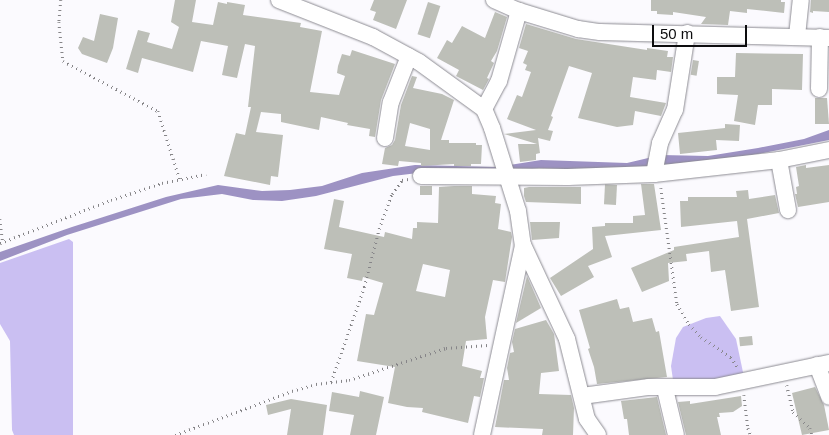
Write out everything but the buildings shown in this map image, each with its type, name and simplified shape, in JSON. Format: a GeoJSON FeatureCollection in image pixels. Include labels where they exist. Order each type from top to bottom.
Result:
{"type":"FeatureCollection","features":[{"type":"Feature","properties":{"kind":"street"},"geometry":{"type":"LineString","coordinates":[[279,0],[373,38],[409,56],[484,109],[492,128],[518,210],[523,245],[567,340],[587,419],[598,435]]}},
{"type":"Feature","properties":{"kind":"street"},"geometry":{"type":"LineString","coordinates":[[494,0],[578,29],[600,32],[824,38],[819,89]]}},
{"type":"Feature","properties":{"kind":"street"},"geometry":{"type":"LineString","coordinates":[[798,36],[801,0]]}},
{"type":"Feature","properties":{"kind":"street"},"geometry":{"type":"LineString","coordinates":[[484,109],[499,81],[519,10]]}},
{"type":"Feature","properties":{"kind":"street"},"geometry":{"type":"LineString","coordinates":[[656,174],[657,154],[675,110],[687,33]]}},
{"type":"Feature","properties":{"kind":"street"},"geometry":{"type":"LineString","coordinates":[[385,138],[391,102],[409,56]]}},
{"type":"Feature","properties":{"kind":"street"},"geometry":{"type":"LineString","coordinates":[[421,176],[505,171],[656,174],[779,160],[829,150]]}},
{"type":"Feature","properties":{"kind":"street"},"geometry":{"type":"LineString","coordinates":[[779,160],[788,210]]}},
{"type":"Feature","properties":{"kind":"street"},"geometry":{"type":"LineString","coordinates":[[482,435],[523,245]]}},
{"type":"Feature","properties":{"kind":"street"},"geometry":{"type":"LineString","coordinates":[[582,396],[649,387],[715,388],[823,364],[829,397]]}},
{"type":"Feature","properties":{"kind":"street"},"geometry":{"type":"LineString","coordinates":[[664,388],[676,435]]}},
{"type":"Feature","properties":{"kind":"path"},"geometry":{"type":"LineString","coordinates":[[61,0],[60,22],[63,61],[158,111],[180,180]]}},
{"type":"Feature","properties":{"kind":"path"},"geometry":{"type":"LineString","coordinates":[[0,219],[1,242],[111,200],[206,174]]}},
{"type":"Feature","properties":{"kind":"path"},"geometry":{"type":"LineString","coordinates":[[656,174],[677,304],[689,324],[701,337],[731,357],[738,368],[742,382],[748,428],[751,435]]}},
{"type":"Feature","properties":{"kind":"path"},"geometry":{"type":"LineString","coordinates":[[331,382],[364,286],[392,194],[402,180],[421,176]]}},
{"type":"Feature","properties":{"kind":"path"},"geometry":{"type":"LineString","coordinates":[[174,435],[292,391],[368,374],[446,348],[502,343]]}},
{"type":"Feature","properties":{"kind":"path"},"geometry":{"type":"LineString","coordinates":[[786,383],[793,412],[810,428],[812,435]]}},
{"type":"Feature","properties":{"kind":"shaded area"},"geometry":{"type":"Polygon","coordinates":[[[829,130],[829,140],[753,155],[611,171],[539,168],[512,172],[418,173],[393,176],[316,196],[282,201],[253,200],[222,194],[181,199],[67,235],[0,261],[0,252],[166,197],[218,185],[262,191],[290,190],[322,186],[362,173],[415,165],[496,167],[541,160],[627,163],[661,155],[708,156],[804,139],[829,130]]]}},
{"type":"Feature","properties":{"kind":"shaded area"},"geometry":{"type":"Polygon","coordinates":[[[69,239],[73,242],[73,435],[14,435],[12,430],[10,341],[0,324],[0,263],[69,239]]]}},
{"type":"Feature","properties":{"kind":"shaded area"},"geometry":{"type":"Polygon","coordinates":[[[720,316],[736,339],[744,377],[734,381],[673,380],[671,366],[676,338],[683,327],[706,318],[720,316]]]}}]}
